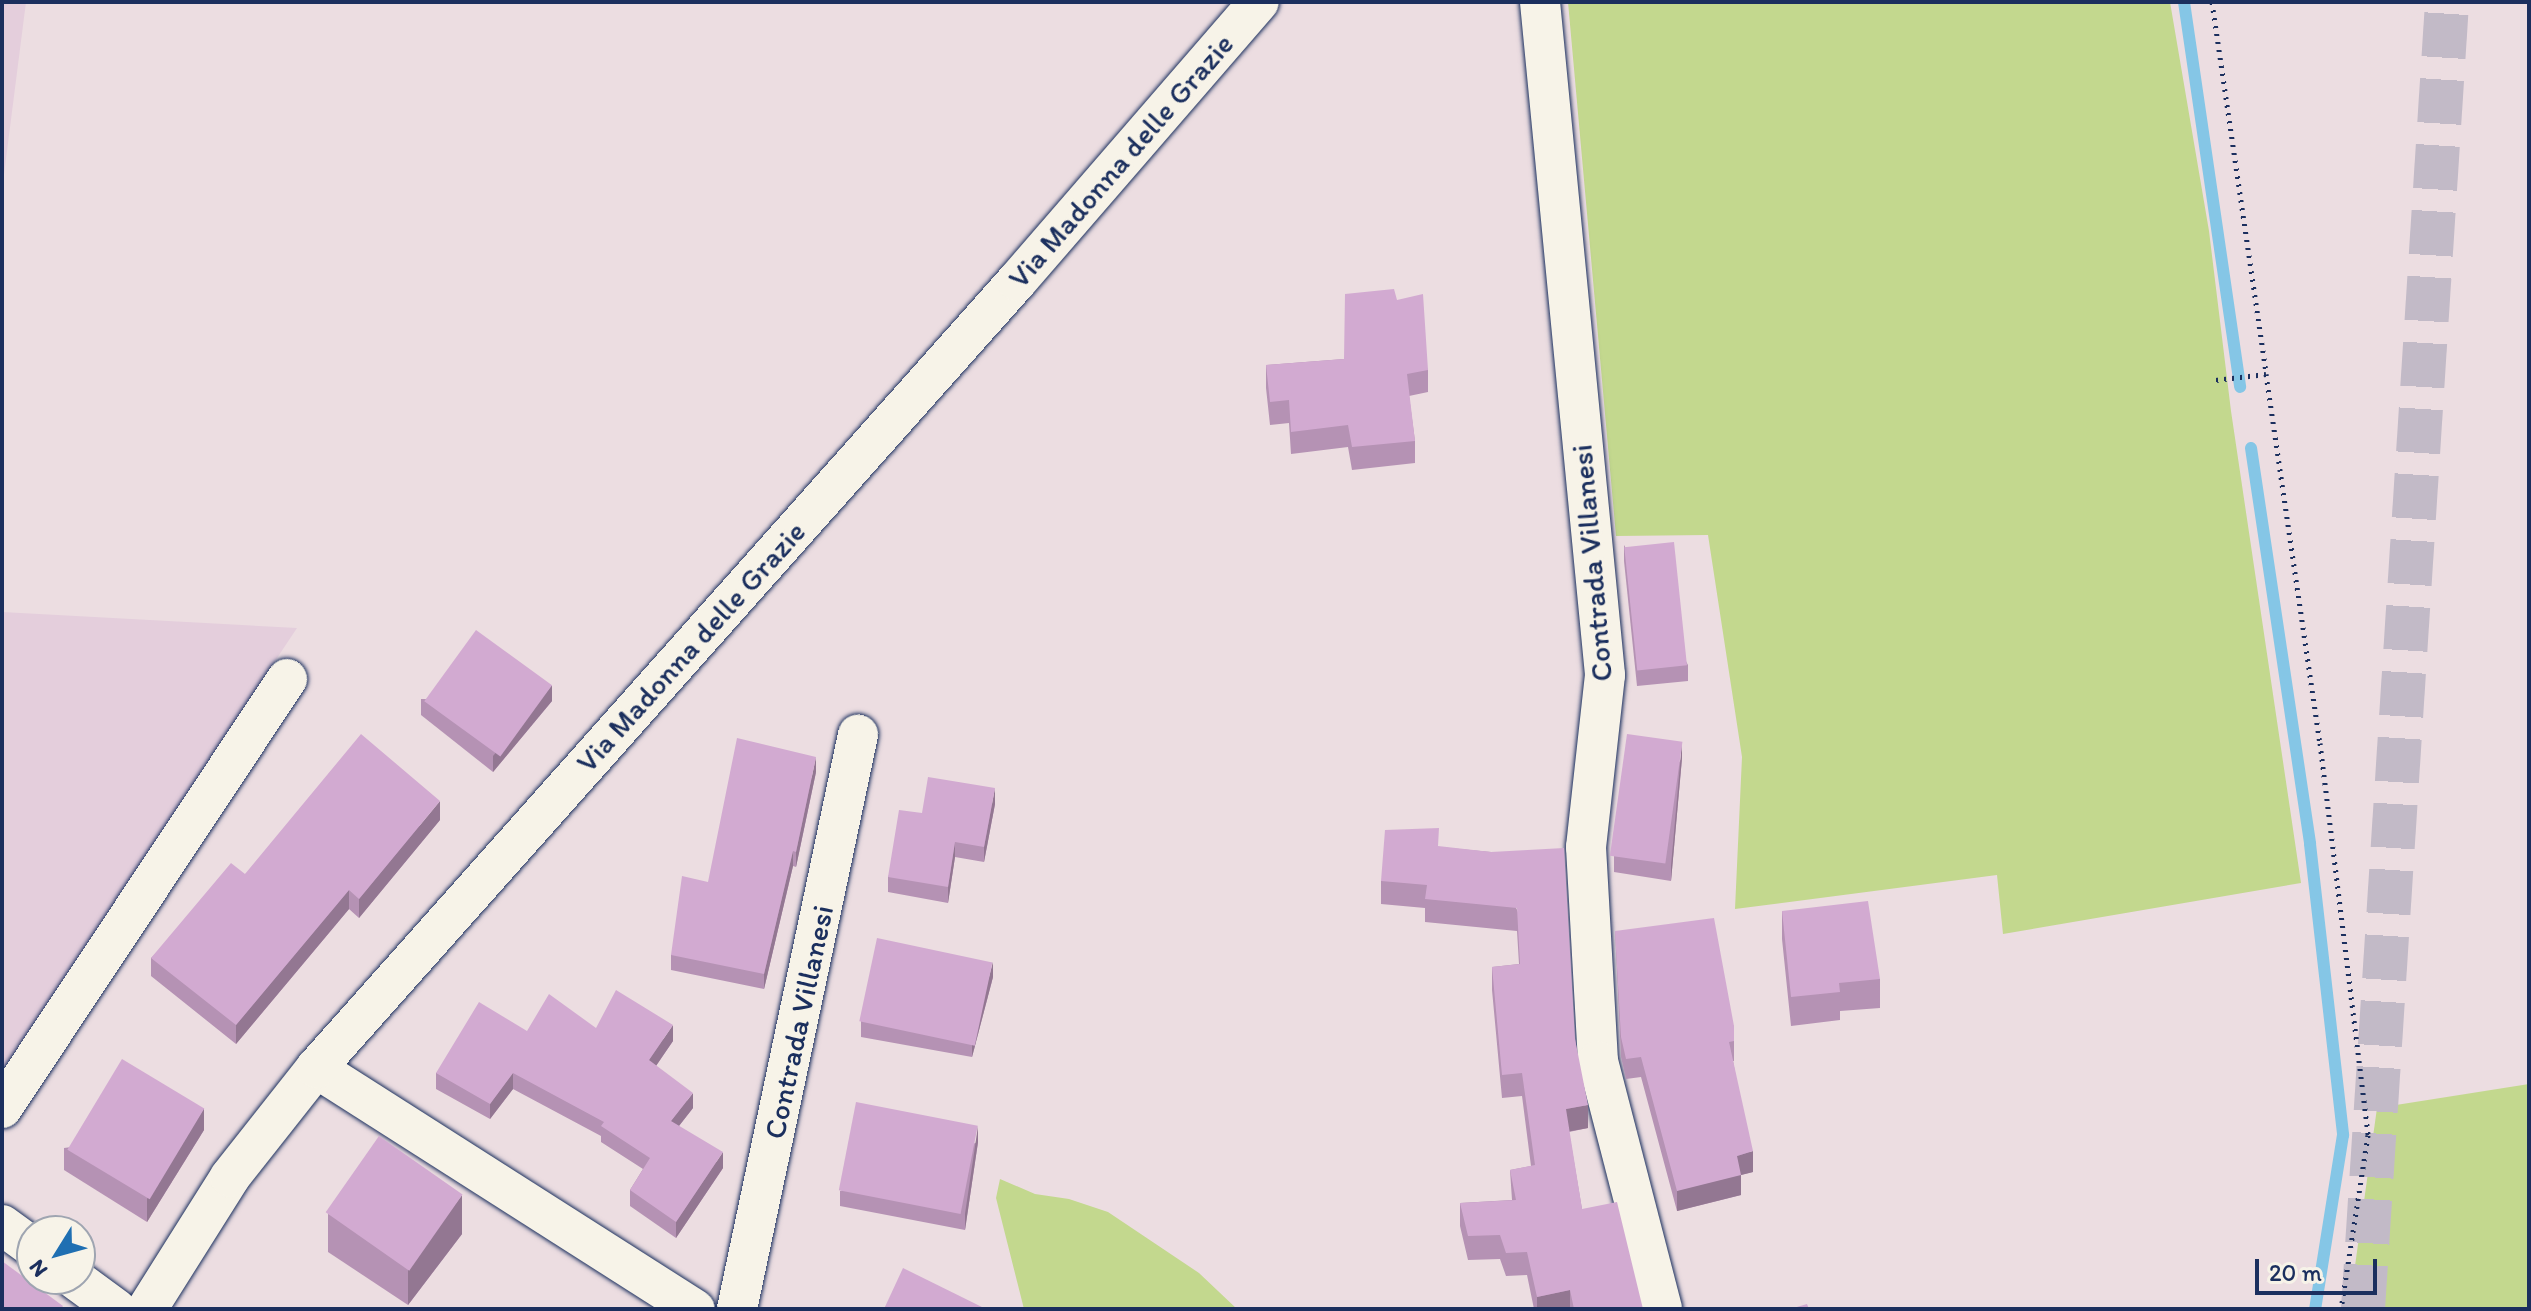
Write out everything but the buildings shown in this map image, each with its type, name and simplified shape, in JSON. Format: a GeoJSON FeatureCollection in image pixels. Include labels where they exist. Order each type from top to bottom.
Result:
{"type":"FeatureCollection","features":[{"type":"Feature","properties":{"kind":"street","name":"Via Madonna delle Grazie"},"geometry":{"type":"LineString","coordinates":[[147,1309],[230,1177],[316,1068],[996,305],[1259,2]]}},
{"type":"Feature","properties":{"kind":"street","name":"Contrada Villanesi"},"geometry":{"type":"LineString","coordinates":[[1540,2],[1605,675],[1586,847],[1598,1061],[1662,1309]]}},
{"type":"Feature","properties":{"kind":"street"},"geometry":{"type":"LineString","coordinates":[[2,1108],[287,679]]}},
{"type":"Feature","properties":{"kind":"street","name":"Contrada Villanesi"},"geometry":{"type":"LineString","coordinates":[[737,1309],[858,735]]}},
{"type":"Feature","properties":{"kind":"street"},"geometry":{"type":"LineString","coordinates":[[316,1068],[695,1309]]}},
{"type":"Feature","properties":{"kind":"street"},"geometry":{"type":"LineString","coordinates":[[96,1294],[116,1309]]}},
{"type":"Feature","properties":{"kind":"path"},"geometry":{"type":"LineString","coordinates":[[2212,2],[2320,743],[2368,1135],[2341,1309]]}},
{"type":"Feature","properties":{"kind":"path"},"geometry":{"type":"LineString","coordinates":[[2215,380],[2264,374]]}},
{"type":"Feature","properties":{"kind":"shaded area"},"geometry":{"type":"Polygon","coordinates":[[[2,2],[26,2],[2,190],[2,2]]]}},
{"type":"Feature","properties":{"kind":"shaded area"},"geometry":{"type":"Polygon","coordinates":[[[2,612],[297,628],[2,1073],[2,612]]]}},
{"type":"Feature","properties":{"kind":"green space"},"geometry":{"type":"Polygon","coordinates":[[[1568,2],[2170,2],[2209,231],[2231,411],[2301,883],[2003,934],[1997,875],[1735,909],[1742,757],[1708,535],[1616,536],[1568,2]]]}},
{"type":"Feature","properties":{"kind":"green space"},"geometry":{"type":"Polygon","coordinates":[[[2529,1084],[2529,1309],[2349,1309],[2377,1108],[2529,1084]]]}},
{"type":"Feature","properties":{"kind":"green space"},"geometry":{"type":"Polygon","coordinates":[[[1000,1179],[1035,1194],[1069,1199],[1108,1212],[1199,1273],[1237,1309],[1024,1309],[996,1198],[1000,1179]]]}},
{"type":"Feature","properties":{"kind":"waterway"},"geometry":{"type":"LineString","coordinates":[[2184,2],[2240,387]]}},
{"type":"Feature","properties":{"kind":"waterway"},"geometry":{"type":"LineString","coordinates":[[2251,448],[2310,844],[2343,1135],[2315,1309]]}},
{"type":"Feature","properties":{"kind":"tunnel"},"geometry":{"type":"LineString","coordinates":[[2363,1309],[2447,2]]}}]}
